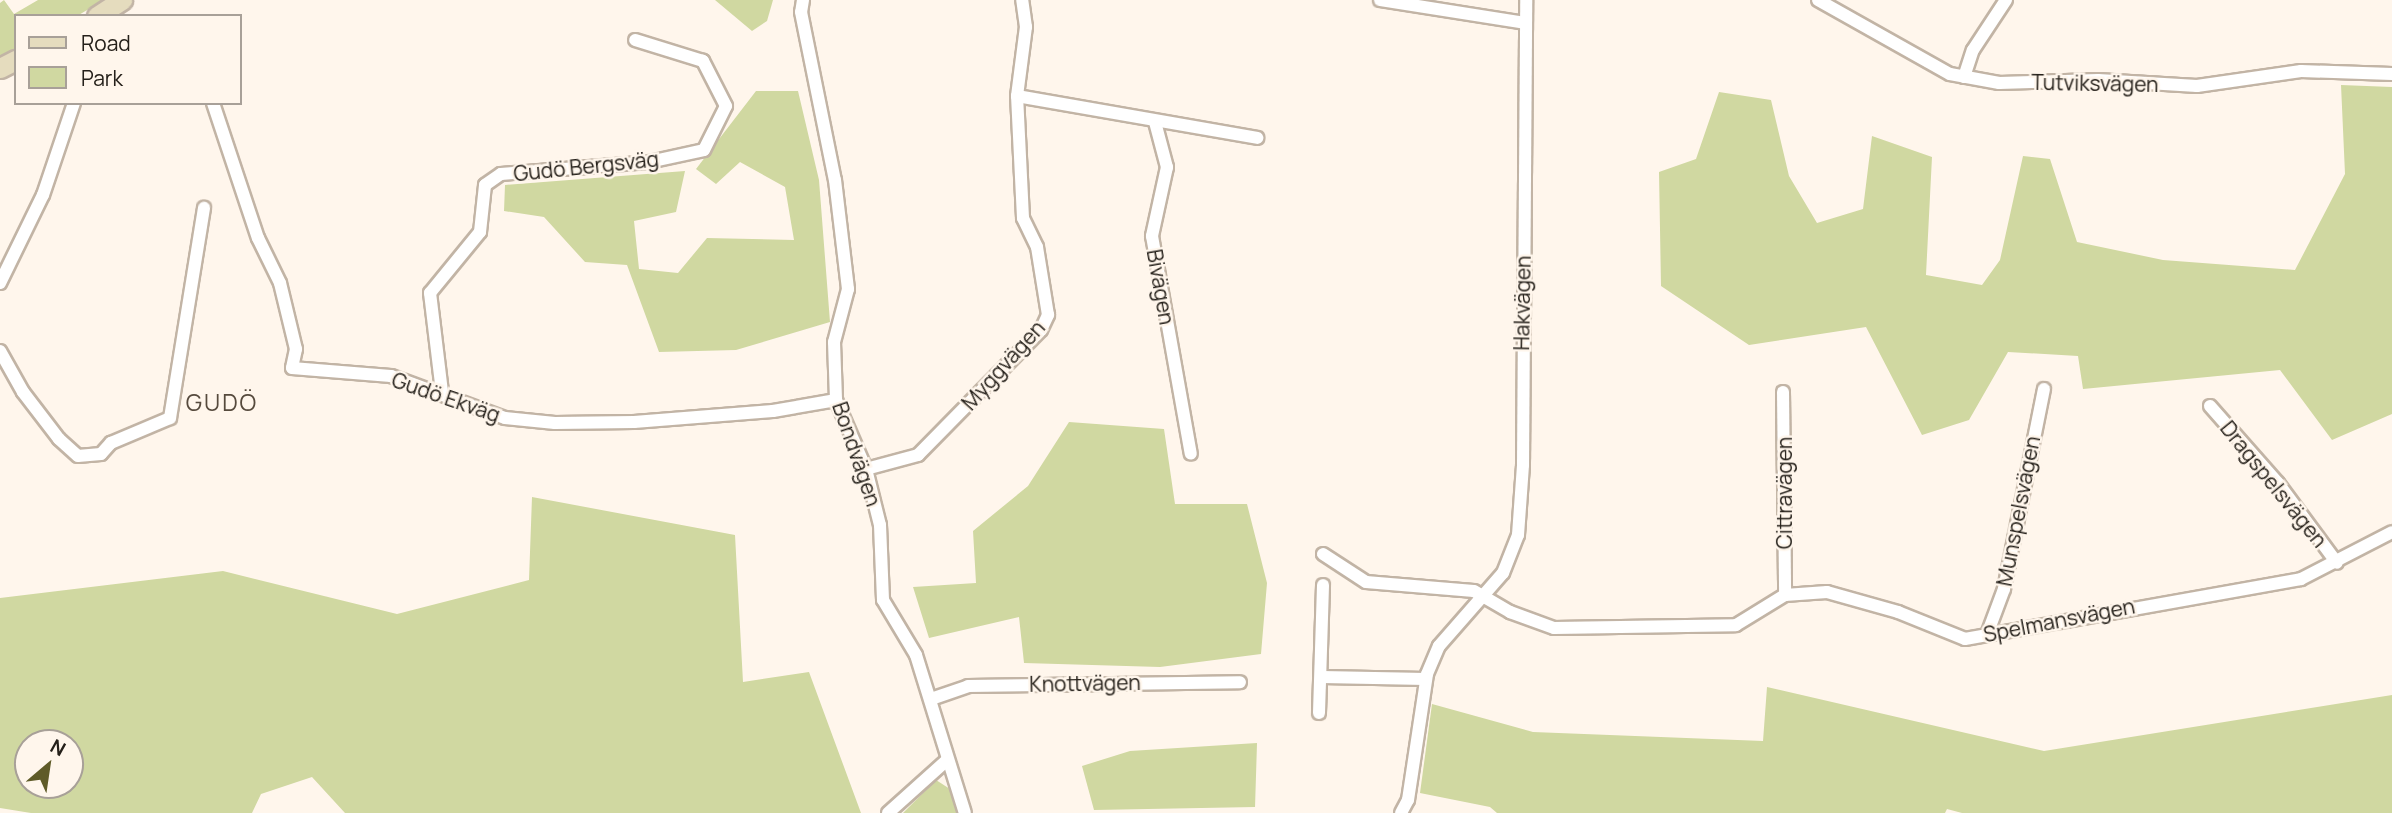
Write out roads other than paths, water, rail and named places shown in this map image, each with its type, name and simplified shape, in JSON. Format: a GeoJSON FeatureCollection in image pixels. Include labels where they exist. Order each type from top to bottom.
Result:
{"type":"FeatureCollection","features":[{"type":"Feature","properties":{"kind":"main road"},"geometry":{"type":"LineString","coordinates":[[100,14],[122,0]]}},
{"type":"Feature","properties":{"kind":"street","name":"Bondvägen"},"geometry":{"type":"LineString","coordinates":[[803,0],[801,12],[835,180],[848,289],[834,342],[836,400],[866,469],[880,525],[883,600],[916,656],[965,813]]}},
{"type":"Feature","properties":{"kind":"street","name":"Myggvägen"},"geometry":{"type":"LineString","coordinates":[[866,469],[918,455],[1041,330],[1048,315],[1037,247],[1023,218],[1017,96],[1026,27],[1022,0]]}},
{"type":"Feature","properties":{"kind":"street"},"geometry":{"type":"LineString","coordinates":[[1380,0],[1525,23]]}},
{"type":"Feature","properties":{"kind":"street","name":"Hakvägen"},"geometry":{"type":"LineString","coordinates":[[1401,813],[1408,800],[1426,679],[1438,646],[1485,596],[1513,555],[1522,484],[1526,0]]}},
{"type":"Feature","properties":{"kind":"street","name":"Tutviksvägen"},"geometry":{"type":"LineString","coordinates":[[1818,0],[1878,37],[1964,77],[2000,83],[2098,80],[2197,86],[2301,71],[2392,74]]}},
{"type":"Feature","properties":{"kind":"street"},"geometry":{"type":"LineString","coordinates":[[1964,77],[1973,50],[2006,0]]}},
{"type":"Feature","properties":{"kind":"street","name":"Gudö Bergsväg"},"geometry":{"type":"LineString","coordinates":[[442,392],[430,293],[480,232],[485,186],[501,174],[649,162],[704,150],[726,106],[703,61],[635,40]]}},
{"type":"Feature","properties":{"kind":"street"},"geometry":{"type":"LineString","coordinates":[[1017,96],[1257,138]]}},
{"type":"Feature","properties":{"kind":"street"},"geometry":{"type":"LineString","coordinates":[[0,283],[43,195],[73,105]]}},
{"type":"Feature","properties":{"kind":"street","name":"Gudö Ekväg"},"geometry":{"type":"LineString","coordinates":[[213,105],[258,238],[280,283],[296,349],[292,368],[391,376],[442,392],[516,421],[634,422],[772,411],[836,400]]}},
{"type":"Feature","properties":{"kind":"street","name":"Bivägen"},"geometry":{"type":"LineString","coordinates":[[1155,122],[1167,167],[1152,236],[1191,454]]}},
{"type":"Feature","properties":{"kind":"street"},"geometry":{"type":"LineString","coordinates":[[0,351],[23,392],[78,456],[101,454],[111,443],[170,418],[204,208]]}},
{"type":"Feature","properties":{"kind":"street","name":"Munspelsvägen"},"geometry":{"type":"LineString","coordinates":[[1988,632],[2004,589],[2044,389]]}},
{"type":"Feature","properties":{"kind":"street","name":"Cittravägen"},"geometry":{"type":"LineString","coordinates":[[1783,392],[1785,595]]}},
{"type":"Feature","properties":{"kind":"street","name":"Dragspelsvägen"},"geometry":{"type":"LineString","coordinates":[[2210,406],[2278,483],[2337,563]]}},
{"type":"Feature","properties":{"kind":"street","name":"Spelmansvägen"},"geometry":{"type":"LineString","coordinates":[[1485,596],[1510,612],[1554,628],[1596,630],[1736,625],[1785,595],[1827,592],[1888,609],[1965,639],[1988,632],[2301,579],[2391,534]]}},
{"type":"Feature","properties":{"kind":"street"},"geometry":{"type":"LineString","coordinates":[[1323,554],[1366,582],[1485,596]]}},
{"type":"Feature","properties":{"kind":"street"},"geometry":{"type":"LineString","coordinates":[[1320,713],[1323,585]]}},
{"type":"Feature","properties":{"kind":"street"},"geometry":{"type":"LineString","coordinates":[[1322,677],[1426,679]]}},
{"type":"Feature","properties":{"kind":"street","name":"Knottvägen"},"geometry":{"type":"LineString","coordinates":[[931,699],[968,686],[1240,682]]}},
{"type":"Feature","properties":{"kind":"street"},"geometry":{"type":"LineString","coordinates":[[888,813],[947,760]]}},
{"type":"Feature","properties":{"kind":"district","name":"GUDÖ"},"geometry":{"type":"Point","coordinates":[222,402]}}]}
